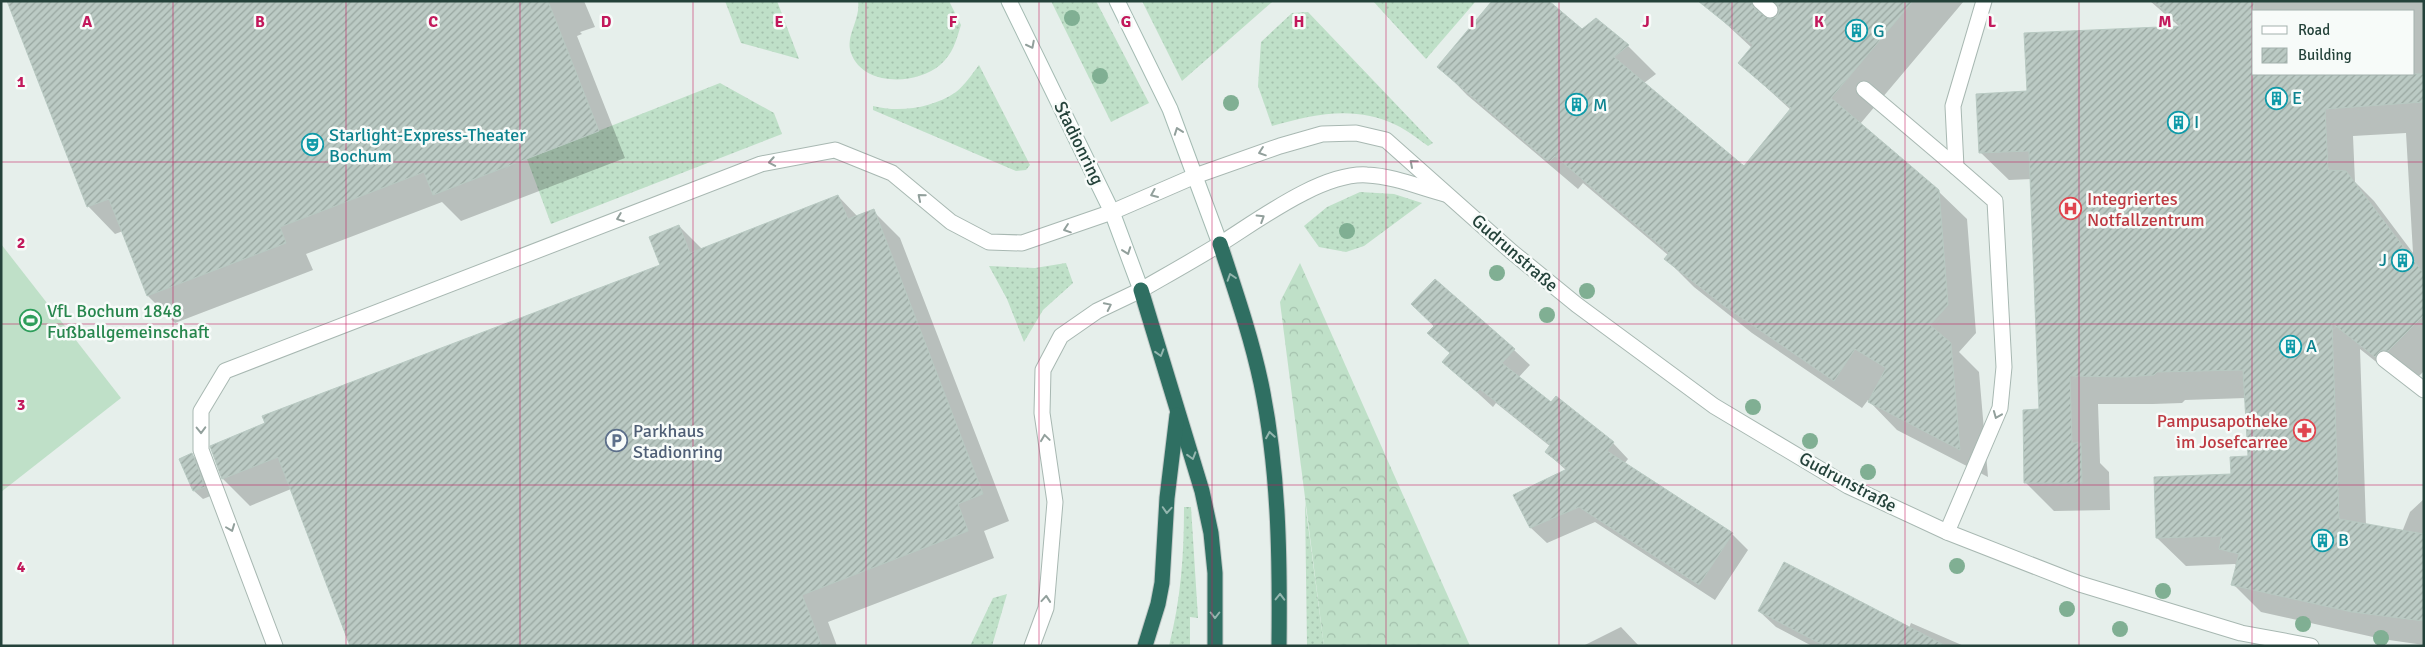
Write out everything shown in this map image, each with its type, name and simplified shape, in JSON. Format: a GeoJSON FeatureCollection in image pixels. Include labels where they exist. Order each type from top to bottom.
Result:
{"type":"FeatureCollection","features":[{"type":"Feature","properties":{"kind":"highway"},"geometry":{"type":"LineString","coordinates":[[1220,244],[1245,322],[1261,383],[1270,438],[1280,566],[1279,646]]}},
{"type":"Feature","properties":{"kind":"highway"},"geometry":{"type":"LineString","coordinates":[[1141,290],[1202,491],[1211,533],[1215,573],[1215,646]]}},
{"type":"Feature","properties":{"kind":"highway"},"geometry":{"type":"LineString","coordinates":[[1144,646],[1158,604],[1162,583],[1177,409]]}},
{"type":"Feature","properties":{"kind":"street","name":"Stadionring"},"geometry":{"type":"LineString","coordinates":[[1009,1],[1112,212],[1141,290]]}},
{"type":"Feature","properties":{"kind":"street"},"geometry":{"type":"LineString","coordinates":[[1117,1],[1170,109],[1220,244]]}},
{"type":"Feature","properties":{"kind":"street"},"geometry":{"type":"LineString","coordinates":[[1956,167],[1953,106],[1984,1]]}},
{"type":"Feature","properties":{"kind":"street"},"geometry":{"type":"LineString","coordinates":[[1864,89],[1995,201],[2004,367],[2000,408],[1947,532]]}},
{"type":"Feature","properties":{"kind":"street","name":"Gudrunstraße"},"geometry":{"type":"LineString","coordinates":[[275,646],[201,450],[200,411],[225,371],[760,164],[835,150],[892,173],[950,222],[989,242],[1022,243],[1112,212],[1195,176],[1280,146],[1314,136],[1356,133],[1386,140],[1512,252],[1577,305],[1714,406],[1848,486],[1947,532],[2080,584],[2241,633],[2311,646]]}},
{"type":"Feature","properties":{"kind":"street","name":"Gudrunstraße"},"geometry":{"type":"LineString","coordinates":[[1032,646],[1046,608],[1054,502],[1042,413],[1043,370],[1061,336],[1097,311],[1141,290],[1282,205],[1336,179],[1366,175],[1394,180],[1449,195]]}},
{"type":"Feature","properties":{"kind":"street"},"geometry":{"type":"LineString","coordinates":[[2384,359],[2424,390]]}},
{"type":"Feature","properties":{"kind":"green space"},"geometry":{"type":"Polygon","coordinates":[[[725,1],[777,1],[799,59],[741,43],[725,1]]]}},
{"type":"Feature","properties":{"kind":"green space"},"geometry":{"type":"Polygon","coordinates":[[[858,1],[949,1],[961,25],[956,42],[944,61],[930,72],[905,79],[878,77],[867,72],[857,64],[851,53],[850,40],[857,14],[858,1]]]}},
{"type":"Feature","properties":{"kind":"green space"},"geometry":{"type":"Polygon","coordinates":[[[1051,1],[1096,1],[1149,103],[1111,122],[1051,1]]]}},
{"type":"Feature","properties":{"kind":"green space"},"geometry":{"type":"Polygon","coordinates":[[[1142,1],[1273,1],[1182,81],[1142,1]]]}},
{"type":"Feature","properties":{"kind":"green space"},"geometry":{"type":"Polygon","coordinates":[[[1373,1],[1476,1],[1426,59],[1373,1]]]}},
{"type":"Feature","properties":{"kind":"green space"},"geometry":{"type":"Polygon","coordinates":[[[1308,12],[1433,143],[1428,146],[1404,129],[1381,119],[1350,113],[1319,115],[1272,126],[1258,86],[1261,42],[1292,13],[1308,12]]]}},
{"type":"Feature","properties":{"kind":"green space"},"geometry":{"type":"Polygon","coordinates":[[[979,65],[1030,165],[1026,170],[1016,171],[873,110],[873,106],[905,109],[937,102],[956,92],[979,65]]]}},
{"type":"Feature","properties":{"kind":"green space"},"geometry":{"type":"Polygon","coordinates":[[[720,83],[774,113],[782,134],[551,224],[527,159],[720,83]]]}},
{"type":"Feature","properties":{"kind":"green space"},"geometry":{"type":"Polygon","coordinates":[[[1360,192],[1394,194],[1422,203],[1364,246],[1346,252],[1319,247],[1304,226],[1327,207],[1360,192]]]}},
{"type":"Feature","properties":{"kind":"green space","name":"VfL Bochum 1848 Fußballgemeinschaft"},"geometry":{"type":"Polygon","coordinates":[[[1,244],[121,398],[1,492],[1,244]]]}},
{"type":"Feature","properties":{"kind":"green space"},"geometry":{"type":"Polygon","coordinates":[[[1066,263],[1073,283],[1043,310],[1024,342],[1007,299],[989,266],[1035,268],[1066,263]]]}},
{"type":"Feature","properties":{"kind":"green space"},"geometry":{"type":"Polygon","coordinates":[[[1300,263],[1470,646],[1324,646],[1280,302],[1300,263]]]}},
{"type":"Feature","properties":{"kind":"green space"},"geometry":{"type":"Polygon","coordinates":[[[1305,502],[1324,646],[1307,646],[1305,502]]]}},
{"type":"Feature","properties":{"kind":"green space"},"geometry":{"type":"Polygon","coordinates":[[[1184,507],[1191,507],[1198,618],[1190,617],[1190,646],[1169,646],[1181,577],[1184,507]]]}},
{"type":"Feature","properties":{"kind":"green space"},"geometry":{"type":"Polygon","coordinates":[[[1007,594],[992,646],[970,646],[993,598],[1007,594]]]}},
{"type":"Feature","properties":{"kind":"building","name":"Starlight-Express-Theater Bochum"},"geometry":{"type":"Polygon","coordinates":[[[7,1],[548,1],[599,131],[433,195],[424,172],[280,227],[286,243],[147,296],[109,199],[87,207],[7,1]]]}},
{"type":"Feature","properties":{"kind":"building"},"geometry":{"type":"Polygon","coordinates":[[[1492,1],[1549,1],[1582,29],[1596,18],[1629,45],[1614,57],[1744,166],[1791,108],[1738,63],[1753,45],[1698,1],[1751,1],[1754,8],[1769,19],[1777,17],[1779,12],[1779,7],[1774,1],[1913,1],[1831,98],[1939,190],[1948,305],[1930,325],[1951,343],[1960,450],[1868,402],[1886,368],[1855,349],[1834,381],[1723,305],[1664,259],[1669,253],[1555,156],[1549,162],[1437,67],[1492,1]]]}},
{"type":"Feature","properties":{"kind":"building"},"geometry":{"type":"Polygon","coordinates":[[[2153,1],[2254,1],[2254,10],[2252,10],[2252,75],[2424,74],[2424,102],[2325,109],[2328,170],[2346,171],[2424,274],[2424,315],[2388,351],[2380,351],[2375,357],[2332,323],[2339,519],[2424,534],[2424,621],[2352,612],[2231,585],[2239,554],[2219,549],[2222,536],[2156,538],[2154,477],[2231,474],[2230,457],[2248,456],[2243,370],[2157,372],[2154,375],[2125,377],[2070,376],[2072,443],[2081,443],[2082,483],[2024,483],[2023,410],[2039,409],[2029,151],[1979,153],[1976,94],[2027,91],[2024,33],[2182,26],[2153,1]]]}},
{"type":"Feature","properties":{"kind":"building","name":"Parkhaus Stadionring"},"geometry":{"type":"Polygon","coordinates":[[[838,195],[848,219],[874,209],[983,494],[958,504],[968,531],[802,595],[822,646],[350,646],[278,457],[222,479],[210,446],[265,423],[262,416],[660,265],[649,237],[679,225],[690,253],[838,195]]]}},
{"type":"Feature","properties":{"kind":"building"},"geometry":{"type":"Polygon","coordinates":[[[1435,279],[1515,349],[1502,363],[1551,402],[1556,396],[1614,442],[1607,451],[1733,533],[1699,585],[1579,507],[1530,528],[1513,495],[1567,469],[1545,452],[1550,445],[1480,389],[1477,392],[1442,362],[1450,353],[1427,333],[1434,326],[1411,304],[1435,279]]]}},
{"type":"Feature","properties":{"kind":"building"},"geometry":{"type":"Polygon","coordinates":[[[192,453],[205,487],[193,491],[179,459],[192,453]]]}},
{"type":"Feature","properties":{"kind":"building"},"geometry":{"type":"Polygon","coordinates":[[[1784,562],[1946,646],[1825,646],[1758,611],[1784,562]]]}},
{"type":"Feature","properties":{"kind":"place","name":"G"},"geometry":{"type":"Point","coordinates":[1857,31]}},
{"type":"Feature","properties":{"kind":"place","name":"E"},"geometry":{"type":"Point","coordinates":[2276,98]}},
{"type":"Feature","properties":{"kind":"place","name":"M"},"geometry":{"type":"Point","coordinates":[1577,105]}},
{"type":"Feature","properties":{"kind":"place","name":"I"},"geometry":{"type":"Point","coordinates":[2178,122]}},
{"type":"Feature","properties":{"kind":"place","name":"Starlight-Express-Theater Bochum"},"geometry":{"type":"Point","coordinates":[313,145]}},
{"type":"Feature","properties":{"kind":"place","name":"Integriertes Notfallzentrum"},"geometry":{"type":"Point","coordinates":[2071,209]}},
{"type":"Feature","properties":{"kind":"place","name":"J"},"geometry":{"type":"Point","coordinates":[2403,260]}},
{"type":"Feature","properties":{"kind":"place","name":"VfL Bochum 1848 Fußballgemeinschaft"},"geometry":{"type":"Point","coordinates":[31,321]}},
{"type":"Feature","properties":{"kind":"place","name":"A"},"geometry":{"type":"Point","coordinates":[2290,346]}},
{"type":"Feature","properties":{"kind":"place","name":"Pampusapotheke im Josefcarree"},"geometry":{"type":"Point","coordinates":[2304,431]}},
{"type":"Feature","properties":{"kind":"place","name":"Parkhaus Stadionring"},"geometry":{"type":"Point","coordinates":[617,441]}},
{"type":"Feature","properties":{"kind":"place","name":"B"},"geometry":{"type":"Point","coordinates":[2322,540]}}]}
